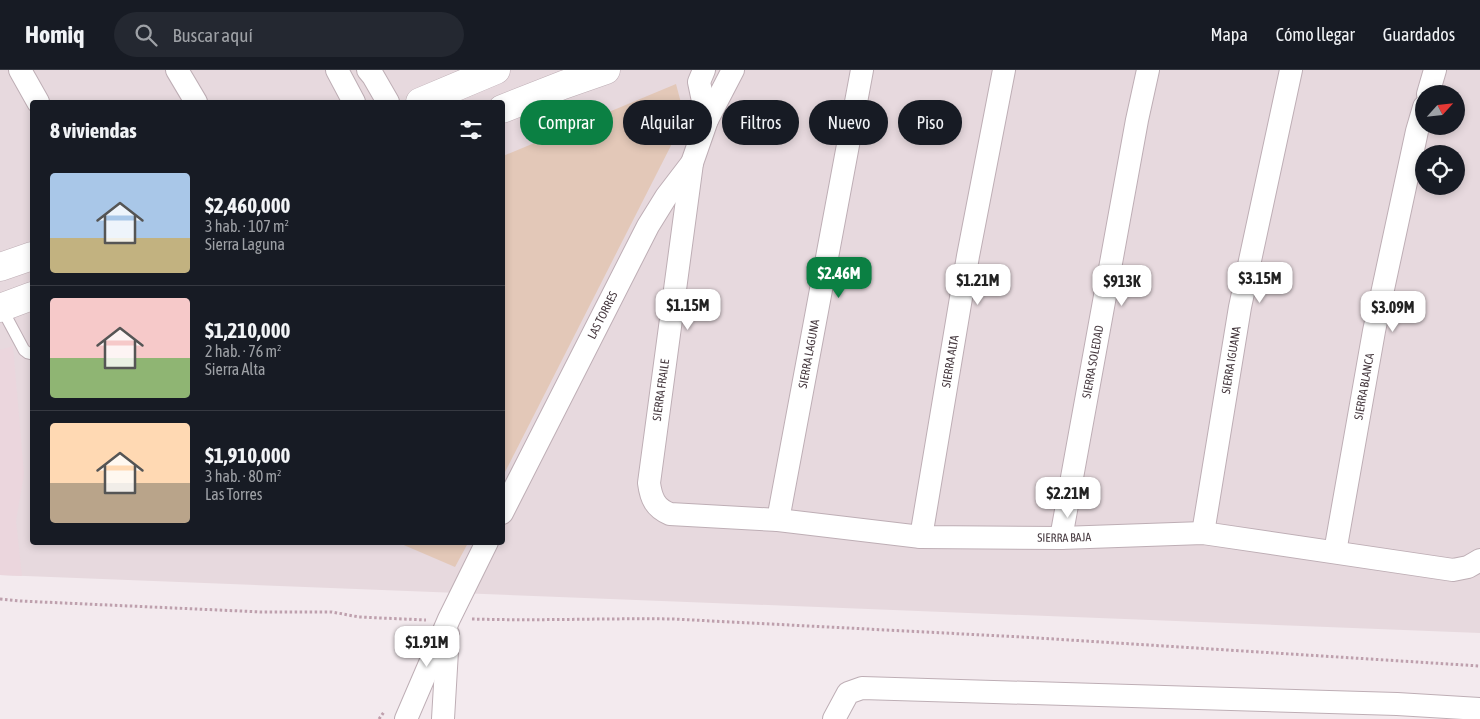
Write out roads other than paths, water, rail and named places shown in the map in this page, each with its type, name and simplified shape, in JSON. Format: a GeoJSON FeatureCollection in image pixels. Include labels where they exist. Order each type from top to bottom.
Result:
{"type":"FeatureCollection","features":[{"type":"Feature","properties":{"kind":"street"},"geometry":{"type":"LineString","coordinates":[[20,70],[37,100]]}},
{"type":"Feature","properties":{"kind":"street"},"geometry":{"type":"LineString","coordinates":[[178,70],[195,100]]}},
{"type":"Feature","properties":{"kind":"street"},"geometry":{"type":"LineString","coordinates":[[337,70],[353,100]]}},
{"type":"Feature","properties":{"kind":"street"},"geometry":{"type":"LineString","coordinates":[[368,70],[387,100]]}},
{"type":"Feature","properties":{"kind":"street"},"geometry":{"type":"LineString","coordinates":[[424,100],[464,78],[496,70]]}},
{"type":"Feature","properties":{"kind":"street"},"geometry":{"type":"LineString","coordinates":[[505,108],[606,70]]}},
{"type":"Feature","properties":{"kind":"street"},"geometry":{"type":"LineString","coordinates":[[703,100],[699,82],[704,70]]}},
{"type":"Feature","properties":{"kind":"street","name":"LAS TORRES"},"geometry":{"type":"LineString","coordinates":[[712,112],[733,70]]}},
{"type":"Feature","properties":{"kind":"street","name":"SIERRA LAGUNA"},"geometry":{"type":"LineString","coordinates":[[778,520],[862,70]]}},
{"type":"Feature","properties":{"kind":"street","name":"SIERRA ALTA"},"geometry":{"type":"LineString","coordinates":[[921,536],[968,256],[1004,70]]}},
{"type":"Feature","properties":{"kind":"street","name":"SIERRA SOLEDAD"},"geometry":{"type":"LineString","coordinates":[[1061,538],[1137,120],[1148,70]]}},
{"type":"Feature","properties":{"kind":"street","name":"SIERRA IGUANA"},"geometry":{"type":"LineString","coordinates":[[1203,533],[1240,307],[1291,70]]}},
{"type":"Feature","properties":{"kind":"street"},"geometry":{"type":"LineString","coordinates":[[1431,85],[1435,70]]}},
{"type":"Feature","properties":{"kind":"street","name":"SIERRA BLANCA"},"geometry":{"type":"LineString","coordinates":[[1335,552],[1374,331],[1416,135]]}},
{"type":"Feature","properties":{"kind":"street","name":"LAS TORRES"},"geometry":{"type":"LineString","coordinates":[[505,506],[648,226],[666,196],[692,163],[699,145]]}},
{"type":"Feature","properties":{"kind":"street","name":"SIERRA FRAILE"},"geometry":{"type":"LineString","coordinates":[[651,499],[649,483],[692,163]]}},
{"type":"Feature","properties":{"kind":"street"},"geometry":{"type":"LineString","coordinates":[[0,267],[30,257]]}},
{"type":"Feature","properties":{"kind":"street"},"geometry":{"type":"LineString","coordinates":[[0,307],[30,297]]}},
{"type":"Feature","properties":{"kind":"street","name":"SIERRA BAJA"},"geometry":{"type":"LineString","coordinates":[[651,499],[661,511],[670,514],[778,520],[921,536],[1061,538],[1203,533],[1453,570],[1468,567],[1480,560]]}},
{"type":"Feature","properties":{"kind":"street"},"geometry":{"type":"LineString","coordinates":[[406,719],[449,618],[486,545]]}},
{"type":"Feature","properties":{"kind":"street"},"geometry":{"type":"LineString","coordinates":[[443,719],[449,618]]}},
{"type":"Feature","properties":{"kind":"street"},"geometry":{"type":"LineString","coordinates":[[834,719],[848,693],[862,688],[1431,713],[1480,709]]}},
{"type":"Feature","properties":{"kind":"lane"},"geometry":{"type":"LineString","coordinates":[[0,307],[24,350],[30,354]]}}]}
